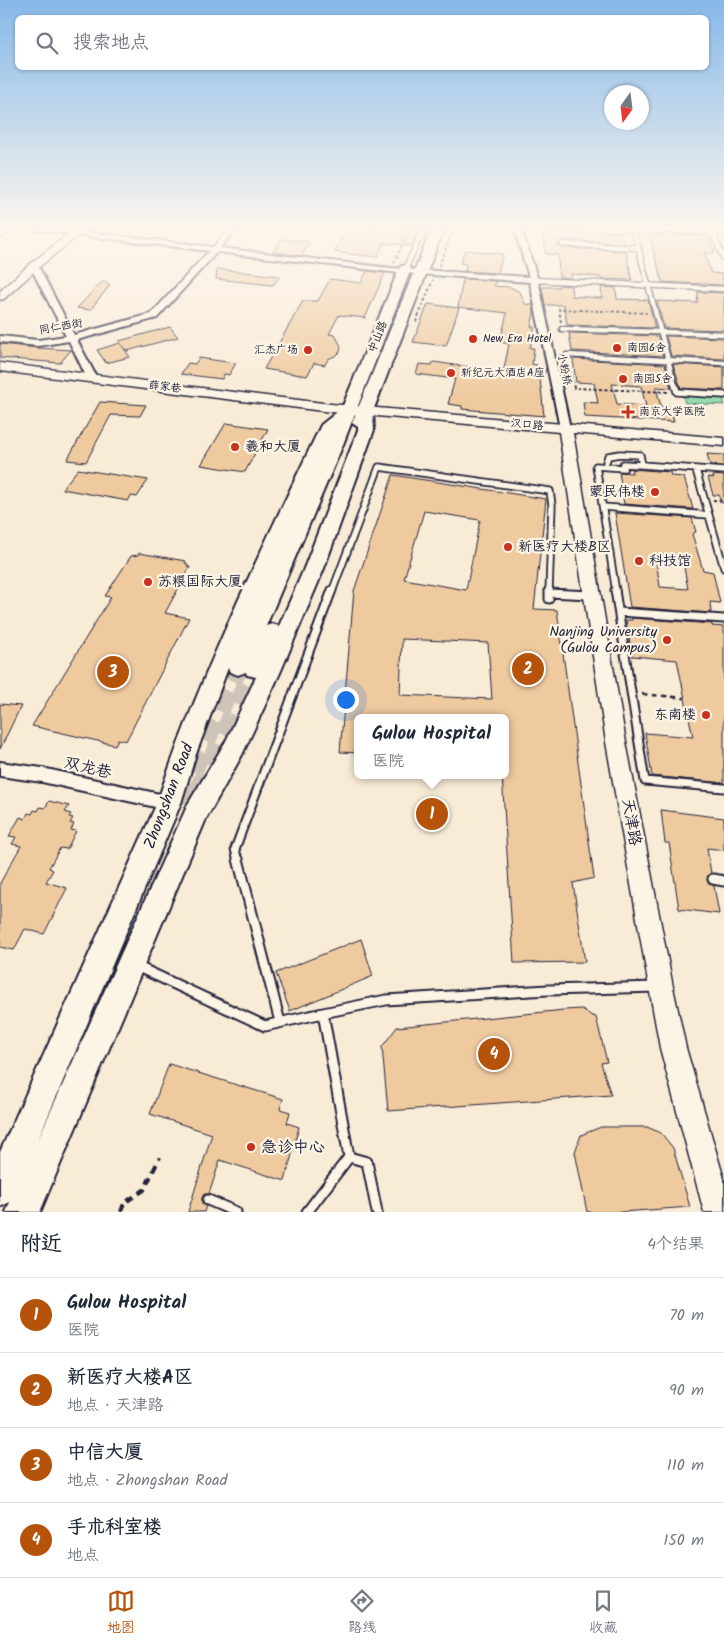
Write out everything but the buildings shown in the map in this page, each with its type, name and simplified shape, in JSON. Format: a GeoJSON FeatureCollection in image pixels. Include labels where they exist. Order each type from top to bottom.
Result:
{"type":"FeatureCollection","features":[{"type":"Feature","properties":{"kind":"main road"},"geometry":{"type":"LineString","coordinates":[[357,410],[334,447],[246,668],[323,517],[357,410],[409,285]]}},
{"type":"Feature","properties":{"kind":"main road"},"geometry":{"type":"LineString","coordinates":[[23,1212],[197,812],[250,715],[313,571],[366,430],[357,410]]}},
{"type":"Feature","properties":{"kind":"street"},"geometry":{"type":"LineString","coordinates":[[0,297],[14,285]]}},
{"type":"Feature","properties":{"kind":"street"},"geometry":{"type":"LineString","coordinates":[[44,285],[92,378]]}},
{"type":"Feature","properties":{"kind":"street","name":"同仁西街"},"geometry":{"type":"LineString","coordinates":[[0,339],[38,343],[73,338],[154,316],[183,285]]}},
{"type":"Feature","properties":{"kind":"street","name":"小粉桥"},"geometry":{"type":"LineString","coordinates":[[535,285],[565,428]]}},
{"type":"Feature","properties":{"kind":"street","name":"薛家巷"},"geometry":{"type":"LineString","coordinates":[[0,367],[331,408]]}},
{"type":"Feature","properties":{"kind":"street","name":"汉口路"},"geometry":{"type":"LineString","coordinates":[[331,408],[724,442]]}},
{"type":"Feature","properties":{"kind":"street","name":"天津路"},"geometry":{"type":"LineString","coordinates":[[565,428],[618,752],[661,987],[673,1048],[719,1212]]}},
{"type":"Feature","properties":{"kind":"street","name":"双龙巷"},"geometry":{"type":"LineString","coordinates":[[0,769],[42,775],[169,804]]}},
{"type":"Feature","properties":{"kind":"lane"},"geometry":{"type":"LineString","coordinates":[[638,285],[724,289]]}},
{"type":"Feature","properties":{"kind":"lane"},"geometry":{"type":"LineString","coordinates":[[648,285],[677,392],[724,395]]}},
{"type":"Feature","properties":{"kind":"lane"},"geometry":{"type":"LineString","coordinates":[[562,329],[724,334]]}},
{"type":"Feature","properties":{"kind":"lane"},"geometry":{"type":"LineString","coordinates":[[567,355],[724,363]]}},
{"type":"Feature","properties":{"kind":"lane"},"geometry":{"type":"LineString","coordinates":[[0,1190],[169,804],[180,765],[221,661],[266,562],[329,425],[357,410]]}},
{"type":"Feature","properties":{"kind":"lane"},"geometry":{"type":"LineString","coordinates":[[606,462],[608,456],[614,454],[634,454],[640,455],[642,465]]}},
{"type":"Feature","properties":{"kind":"lane"},"geometry":{"type":"LineString","coordinates":[[724,471],[623,464],[624,468],[596,466],[645,780],[724,788]]}},
{"type":"Feature","properties":{"kind":"lane"},"geometry":{"type":"LineString","coordinates":[[280,1022],[235,849],[379,467],[550,491],[552,505],[549,596],[592,595]]}},
{"type":"Feature","properties":{"kind":"lane"},"geometry":{"type":"LineString","coordinates":[[696,470],[724,568]]}},
{"type":"Feature","properties":{"kind":"lane"},"geometry":{"type":"LineString","coordinates":[[603,507],[709,515]]}},
{"type":"Feature","properties":{"kind":"lane"},"geometry":{"type":"LineString","coordinates":[[619,612],[724,620]]}},
{"type":"Feature","properties":{"kind":"lane"},"geometry":{"type":"LineString","coordinates":[[713,879],[724,881]]}},
{"type":"Feature","properties":{"kind":"lane"},"geometry":{"type":"LineString","coordinates":[[130,963],[264,1026],[386,1000],[548,990],[661,987]]}},
{"type":"Feature","properties":{"kind":"lane"},"geometry":{"type":"LineString","coordinates":[[306,1212],[349,1157],[323,1013]]}},
{"type":"Feature","properties":{"kind":"lane"},"geometry":{"type":"LineString","coordinates":[[349,1157],[366,1162],[376,1212]]}},
{"type":"Feature","properties":{"kind":"lane"},"geometry":{"type":"LineString","coordinates":[[208,1200],[236,1212]]}},
{"type":"Feature","properties":{"kind":"path"},"geometry":{"type":"LineString","coordinates":[[414,328],[431,285]]}},
{"type":"Feature","properties":{"kind":"path"},"geometry":{"type":"LineString","coordinates":[[632,694],[685,698]]}},
{"type":"Feature","properties":{"kind":"path"},"geometry":{"type":"LineString","coordinates":[[121,1212],[124,1203],[144,1190],[160,1157]]}},
{"type":"Feature","properties":{"kind":"green space"},"geometry":{"type":"Polygon","coordinates":[[[672,362],[724,365],[724,375],[680,373],[687,394],[724,397],[724,405],[685,403],[672,362]]]}},
{"type":"Feature","properties":{"kind":"tunnel"},"geometry":{"type":"LineString","coordinates":[[178,801],[238,666]]}},
{"type":"Feature","properties":{"kind":"tunnel"},"geometry":{"type":"LineString","coordinates":[[197,795],[255,669]]}},
{"type":"Feature","properties":{"kind":"place","name":"New Era Hotel"},"geometry":{"type":"Point","coordinates":[473,339]}},
{"type":"Feature","properties":{"kind":"place","name":"南园6舍"},"geometry":{"type":"Point","coordinates":[617,348]}},
{"type":"Feature","properties":{"kind":"place","name":"汇杰广场"},"geometry":{"type":"Point","coordinates":[308,350]}},
{"type":"Feature","properties":{"kind":"place","name":"新纪元大酒店A座"},"geometry":{"type":"Point","coordinates":[451,373]}},
{"type":"Feature","properties":{"kind":"place","name":"南园5舍"},"geometry":{"type":"Point","coordinates":[623,379]}},
{"type":"Feature","properties":{"kind":"place","name":"南京大学医院"},"geometry":{"type":"Point","coordinates":[628,412]}},
{"type":"Feature","properties":{"kind":"place","name":"羲和大厦"},"geometry":{"type":"Point","coordinates":[235,447]}},
{"type":"Feature","properties":{"kind":"place","name":"蒙民伟楼"},"geometry":{"type":"Point","coordinates":[655,492]}},
{"type":"Feature","properties":{"kind":"place","name":"新医疗大楼B区"},"geometry":{"type":"Point","coordinates":[508,547]}},
{"type":"Feature","properties":{"kind":"place","name":"科技馆"},"geometry":{"type":"Point","coordinates":[639,561]}},
{"type":"Feature","properties":{"kind":"place","name":"苏粮国际大厦"},"geometry":{"type":"Point","coordinates":[148,582]}},
{"type":"Feature","properties":{"kind":"place","name":"Nanjing University (Gulou Campus)"},"geometry":{"type":"Point","coordinates":[667,640]}},
{"type":"Feature","properties":{"kind":"place","name":"新医疗大楼A区"},"geometry":{"type":"Point","coordinates":[528,669]}},
{"type":"Feature","properties":{"kind":"place","name":"中信大厦"},"geometry":{"type":"Point","coordinates":[113,672]}},
{"type":"Feature","properties":{"kind":"place","name":"东南楼"},"geometry":{"type":"Point","coordinates":[706,715]}},
{"type":"Feature","properties":{"kind":"place","name":"Gulou Hospital"},"geometry":{"type":"Point","coordinates":[432,814]}},
{"type":"Feature","properties":{"kind":"place","name":"手术科室楼"},"geometry":{"type":"Point","coordinates":[494,1054]}},
{"type":"Feature","properties":{"kind":"place","name":"急诊中心"},"geometry":{"type":"Point","coordinates":[251,1147]}}]}
